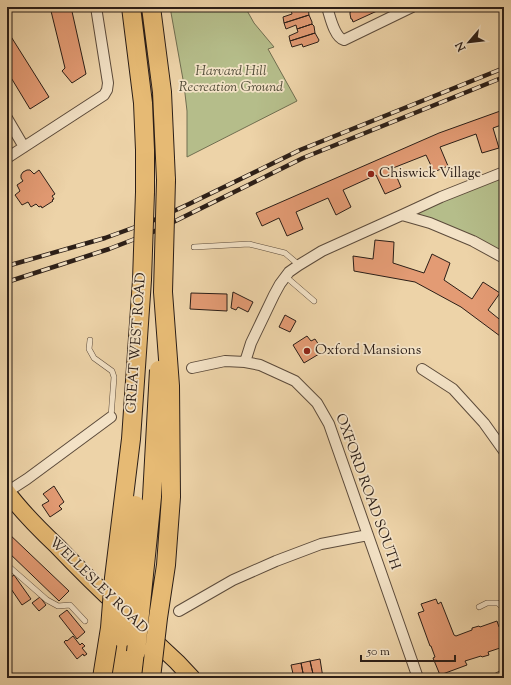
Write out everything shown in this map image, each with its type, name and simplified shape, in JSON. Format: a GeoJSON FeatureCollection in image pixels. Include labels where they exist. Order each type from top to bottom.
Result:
{"type":"FeatureCollection","features":[{"type":"Feature","properties":{"kind":"highway","name":"GREAT WEST ROAD"},"geometry":{"type":"LineString","coordinates":[[102,678],[110,628],[114,578],[131,439],[142,280],[145,192],[144,103],[131,7]]}},
{"type":"Feature","properties":{"kind":"highway","name":"GREAT WEST ROAD"},"geometry":{"type":"LineString","coordinates":[[151,7],[162,92],[166,180],[163,292],[170,386],[171,497],[166,565],[151,678]]}},
{"type":"Feature","properties":{"kind":"highway"},"geometry":{"type":"LineString","coordinates":[[116,678],[127,590],[135,497],[139,413],[142,280]]}},
{"type":"Feature","properties":{"kind":"highway"},"geometry":{"type":"LineString","coordinates":[[132,678],[142,604],[152,497],[163,292]]}},
{"type":"Feature","properties":{"kind":"main road","name":"WELLESLEY ROAD"},"geometry":{"type":"LineString","coordinates":[[7,492],[29,518],[92,582],[172,657],[192,678]]}},
{"type":"Feature","properties":{"kind":"street"},"geometry":{"type":"LineString","coordinates":[[7,158],[104,95],[107,90],[108,83],[96,7]]}},
{"type":"Feature","properties":{"kind":"street"},"geometry":{"type":"LineString","coordinates":[[327,7],[336,32],[341,39],[344,40],[412,7]]}},
{"type":"Feature","properties":{"kind":"street"},"geometry":{"type":"LineString","coordinates":[[7,118],[24,147]]}},
{"type":"Feature","properties":{"kind":"street"},"geometry":{"type":"LineString","coordinates":[[245,362],[251,343],[274,295],[288,272],[322,251],[442,197],[504,172]]}},
{"type":"Feature","properties":{"kind":"street"},"geometry":{"type":"LineString","coordinates":[[402,215],[430,223],[473,241],[504,258]]}},
{"type":"Feature","properties":{"kind":"street","name":"OXFORD ROAD SOUTH"},"geometry":{"type":"LineString","coordinates":[[192,368],[225,361],[245,362],[260,365],[295,382],[317,403],[329,424],[418,678]]}},
{"type":"Feature","properties":{"kind":"street"},"geometry":{"type":"LineString","coordinates":[[422,369],[453,389],[484,423],[504,451]]}},
{"type":"Feature","properties":{"kind":"street"},"geometry":{"type":"LineString","coordinates":[[7,492],[112,417]]}},
{"type":"Feature","properties":{"kind":"street"},"geometry":{"type":"LineString","coordinates":[[179,611],[233,580],[276,561],[321,544],[368,535]]}},
{"type":"Feature","properties":{"kind":"street"},"geometry":{"type":"LineString","coordinates":[[498,678],[504,675]]}},
{"type":"Feature","properties":{"kind":"lane"},"geometry":{"type":"LineString","coordinates":[[194,247],[249,244],[285,253],[299,265]]}},
{"type":"Feature","properties":{"kind":"lane"},"geometry":{"type":"LineString","coordinates":[[285,276],[314,301]]}},
{"type":"Feature","properties":{"kind":"lane"},"geometry":{"type":"LineString","coordinates":[[90,340],[89,349],[94,358],[112,371],[114,378],[112,417]]}},
{"type":"Feature","properties":{"kind":"lane"},"geometry":{"type":"LineString","coordinates":[[7,565],[47,600],[58,606],[70,605],[85,621]]}},
{"type":"Feature","properties":{"kind":"lane"},"geometry":{"type":"LineString","coordinates":[[479,607],[487,604],[498,603],[504,609]]}},
{"type":"Feature","properties":{"kind":"green space","name":"Harvard Hill Recreation Ground"},"geometry":{"type":"Polygon","coordinates":[[[170,7],[245,7],[254,23],[274,47],[268,49],[297,101],[187,157],[187,111],[184,85],[170,7]]]}},
{"type":"Feature","properties":{"kind":"green space"},"geometry":{"type":"Polygon","coordinates":[[[504,169],[504,256],[410,213],[504,169]]]}},
{"type":"Feature","properties":{"kind":"building"},"geometry":{"type":"Polygon","coordinates":[[[50,7],[71,7],[86,74],[72,83],[62,71],[65,68],[50,7]]]}},
{"type":"Feature","properties":{"kind":"building"},"geometry":{"type":"Polygon","coordinates":[[[279,7],[290,7],[280,10],[279,7]]]}},
{"type":"Feature","properties":{"kind":"building"},"geometry":{"type":"Polygon","coordinates":[[[290,7],[301,7],[291,10],[290,7]]]}},
{"type":"Feature","properties":{"kind":"building"},"geometry":{"type":"Polygon","coordinates":[[[301,7],[308,7],[309,15],[284,23],[283,17],[292,14],[291,10],[301,7]]]}},
{"type":"Feature","properties":{"kind":"building"},"geometry":{"type":"Polygon","coordinates":[[[347,7],[364,7],[350,12],[347,7]]]}},
{"type":"Feature","properties":{"kind":"building"},"geometry":{"type":"Polygon","coordinates":[[[364,7],[366,10],[376,7],[377,11],[353,22],[350,12],[364,7]]]}},
{"type":"Feature","properties":{"kind":"building"},"geometry":{"type":"Polygon","coordinates":[[[309,15],[312,24],[297,29],[296,25],[286,29],[284,23],[309,15]]]}},
{"type":"Feature","properties":{"kind":"building"},"geometry":{"type":"Polygon","coordinates":[[[312,24],[314,26],[315,33],[290,41],[289,36],[298,32],[297,29],[312,24]]]}},
{"type":"Feature","properties":{"kind":"building"},"geometry":{"type":"Polygon","coordinates":[[[315,33],[319,40],[318,42],[303,47],[302,44],[292,47],[290,41],[315,33]]]}},
{"type":"Feature","properties":{"kind":"building"},"geometry":{"type":"Polygon","coordinates":[[[10,35],[49,97],[30,109],[7,71],[7,36],[10,35]]]}},
{"type":"Feature","properties":{"kind":"building","name":"Chiswick Village"},"geometry":{"type":"Polygon","coordinates":[[[503,110],[504,124],[493,128],[499,148],[482,153],[476,134],[440,147],[448,166],[434,172],[426,155],[393,168],[401,187],[385,194],[376,175],[343,190],[351,207],[336,215],[328,198],[296,212],[303,229],[287,236],[279,218],[262,226],[256,213],[439,133],[503,110]]]}},
{"type":"Feature","properties":{"kind":"building"},"geometry":{"type":"Polygon","coordinates":[[[27,170],[30,170],[34,174],[39,170],[55,194],[52,196],[54,199],[52,200],[53,201],[42,208],[36,204],[31,207],[28,202],[22,205],[15,195],[20,191],[17,185],[23,181],[21,175],[27,170]]]}},
{"type":"Feature","properties":{"kind":"building"},"geometry":{"type":"Polygon","coordinates":[[[375,240],[394,242],[393,263],[424,273],[432,254],[450,263],[444,280],[472,299],[483,282],[500,293],[488,310],[504,323],[504,339],[461,307],[415,282],[354,271],[353,256],[373,259],[375,240]]]}},
{"type":"Feature","properties":{"kind":"building"},"geometry":{"type":"Polygon","coordinates":[[[233,292],[253,302],[248,312],[238,307],[236,310],[231,308],[233,292]]]}},
{"type":"Feature","properties":{"kind":"building"},"geometry":{"type":"Polygon","coordinates":[[[191,293],[227,294],[227,311],[190,309],[191,293]]]}},
{"type":"Feature","properties":{"kind":"building"},"geometry":{"type":"Polygon","coordinates":[[[285,315],[296,321],[290,332],[279,327],[285,315]]]}},
{"type":"Feature","properties":{"kind":"building","name":"Oxford Mansions"},"geometry":{"type":"Polygon","coordinates":[[[307,336],[311,341],[315,339],[319,345],[315,348],[319,354],[304,363],[293,345],[307,336]]]}},
{"type":"Feature","properties":{"kind":"building"},"geometry":{"type":"Polygon","coordinates":[[[54,486],[64,502],[59,506],[62,509],[50,517],[42,505],[49,501],[43,494],[54,486]]]}},
{"type":"Feature","properties":{"kind":"building"},"geometry":{"type":"Polygon","coordinates":[[[7,532],[69,591],[59,601],[7,551],[7,532]]]}},
{"type":"Feature","properties":{"kind":"building"},"geometry":{"type":"Polygon","coordinates":[[[14,575],[31,599],[22,605],[7,583],[7,580],[14,575]]]}},
{"type":"Feature","properties":{"kind":"building"},"geometry":{"type":"Polygon","coordinates":[[[40,597],[46,605],[39,611],[32,603],[40,597]]]}},
{"type":"Feature","properties":{"kind":"building"},"geometry":{"type":"Polygon","coordinates":[[[436,599],[438,604],[441,602],[454,635],[456,636],[472,630],[472,628],[497,621],[504,635],[504,648],[488,652],[489,655],[465,661],[467,665],[440,675],[433,658],[435,657],[418,613],[424,611],[421,604],[436,599]]]}},
{"type":"Feature","properties":{"kind":"building"},"geometry":{"type":"Polygon","coordinates":[[[67,610],[85,632],[77,639],[59,616],[67,610]]]}},
{"type":"Feature","properties":{"kind":"building"},"geometry":{"type":"Polygon","coordinates":[[[73,636],[80,645],[82,643],[85,646],[82,648],[87,654],[84,656],[83,654],[77,659],[64,642],[73,636]]]}},
{"type":"Feature","properties":{"kind":"building"},"geometry":{"type":"Polygon","coordinates":[[[320,659],[323,678],[314,678],[310,661],[320,659]]]}},
{"type":"Feature","properties":{"kind":"building"},"geometry":{"type":"Polygon","coordinates":[[[310,661],[314,678],[304,678],[301,663],[310,661]]]}},
{"type":"Feature","properties":{"kind":"building"},"geometry":{"type":"Polygon","coordinates":[[[301,663],[304,678],[294,678],[291,665],[301,663]]]}},
{"type":"Feature","properties":{"kind":"railway"},"geometry":{"type":"LineString","coordinates":[[7,266],[105,238],[152,221],[300,150],[504,68]]}},
{"type":"Feature","properties":{"kind":"railway"},"geometry":{"type":"LineString","coordinates":[[7,282],[109,249],[153,232],[303,158],[504,77]]}},
{"type":"Feature","properties":{"kind":"place","name":"Chiswick Village"},"geometry":{"type":"Point","coordinates":[371,174]}},
{"type":"Feature","properties":{"kind":"place","name":"Oxford Mansions"},"geometry":{"type":"Point","coordinates":[307,351]}}]}
